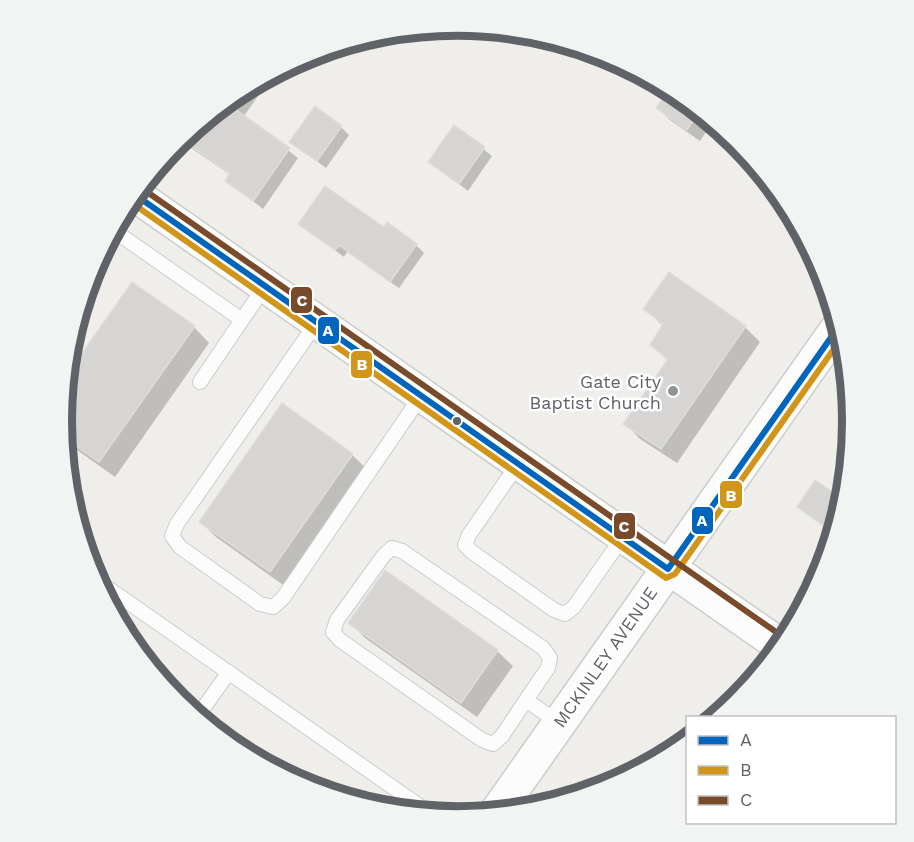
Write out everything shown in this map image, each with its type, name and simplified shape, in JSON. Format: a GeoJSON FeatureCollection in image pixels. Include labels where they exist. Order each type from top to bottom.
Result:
{"type":"FeatureCollection","features":[{"type":"Feature","properties":{"kind":"street"},"geometry":{"type":"LineString","coordinates":[[142,200],[773,640]]}},
{"type":"Feature","properties":{"kind":"street","name":"MCKINLEY AVENUE"},"geometry":{"type":"LineString","coordinates":[[503,803],[832,335]]}},
{"type":"Feature","properties":{"kind":"lane"},"geometry":{"type":"LineString","coordinates":[[120,235],[243,320]]}},
{"type":"Feature","properties":{"kind":"lane"},"geometry":{"type":"LineString","coordinates":[[200,382],[265,286]]}},
{"type":"Feature","properties":{"kind":"lane"},"geometry":{"type":"LineString","coordinates":[[317,322],[177,524],[172,536],[180,547],[216,573],[260,604],[273,607],[283,598],[421,396]]}},
{"type":"Feature","properties":{"kind":"lane"},"geometry":{"type":"LineString","coordinates":[[518,464],[469,535],[465,545],[554,610],[565,614],[574,607],[623,537]]}},
{"type":"Feature","properties":{"kind":"lane"},"geometry":{"type":"LineString","coordinates":[[392,548],[402,551],[543,648],[550,658],[548,668],[526,700],[502,736],[493,744],[483,740],[340,640],[333,632],[337,620],[384,555],[392,548]]}},
{"type":"Feature","properties":{"kind":"lane"},"geometry":{"type":"LineString","coordinates":[[112,591],[416,804]]}},
{"type":"Feature","properties":{"kind":"lane"},"geometry":{"type":"LineString","coordinates":[[202,709],[229,672]]}},
{"type":"Feature","properties":{"kind":"lane"},"geometry":{"type":"LineString","coordinates":[[526,700],[559,723]]}},
{"type":"Feature","properties":{"kind":"building"},"geometry":{"type":"Polygon","coordinates":[[[664,97],[695,119],[687,130],[656,108],[664,97]]]}},
{"type":"Feature","properties":{"kind":"building"},"geometry":{"type":"Polygon","coordinates":[[[315,106],[342,126],[317,161],[289,142],[315,106]]]}},
{"type":"Feature","properties":{"kind":"building"},"geometry":{"type":"Polygon","coordinates":[[[234,108],[290,148],[253,201],[225,181],[230,173],[189,145],[234,108]]]}},
{"type":"Feature","properties":{"kind":"building"},"geometry":{"type":"Polygon","coordinates":[[[454,125],[485,147],[459,184],[428,162],[454,125]]]}},
{"type":"Feature","properties":{"kind":"building"},"geometry":{"type":"Polygon","coordinates":[[[325,186],[384,227],[387,222],[417,244],[390,282],[339,245],[335,250],[298,224],[325,186]]]}},
{"type":"Feature","properties":{"kind":"building","name":"Gate City Baptist Church"},"geometry":{"type":"Polygon","coordinates":[[[669,272],[746,326],[661,449],[623,424],[668,359],[650,345],[663,324],[643,309],[669,272]]]}},
{"type":"Feature","properties":{"kind":"building"},"geometry":{"type":"Polygon","coordinates":[[[132,282],[195,326],[99,462],[73,444],[73,396],[77,361],[132,282]]]}},
{"type":"Feature","properties":{"kind":"building"},"geometry":{"type":"Polygon","coordinates":[[[282,403],[353,454],[270,572],[199,522],[282,403]]]}},
{"type":"Feature","properties":{"kind":"building"},"geometry":{"type":"Polygon","coordinates":[[[815,480],[835,494],[827,528],[797,507],[815,480]]]}},
{"type":"Feature","properties":{"kind":"building"},"geometry":{"type":"Polygon","coordinates":[[[385,570],[498,650],[461,703],[348,623],[385,570]]]}},
{"type":"Feature","properties":{"kind":"transit line","name":"C"},"geometry":{"type":"LineString","coordinates":[[148,193],[778,633]]}},
{"type":"Feature","properties":{"kind":"transit line","name":"A"},"geometry":{"type":"LineString","coordinates":[[142,200],[668,569],[832,335]]}},
{"type":"Feature","properties":{"kind":"transit line","name":"B"},"geometry":{"type":"LineString","coordinates":[[137,207],[666,578],[675,574],[835,347]]}},
{"type":"Feature","properties":{"kind":"place","name":"Gate City Baptist Church"},"geometry":{"type":"Point","coordinates":[673,391]}}]}
